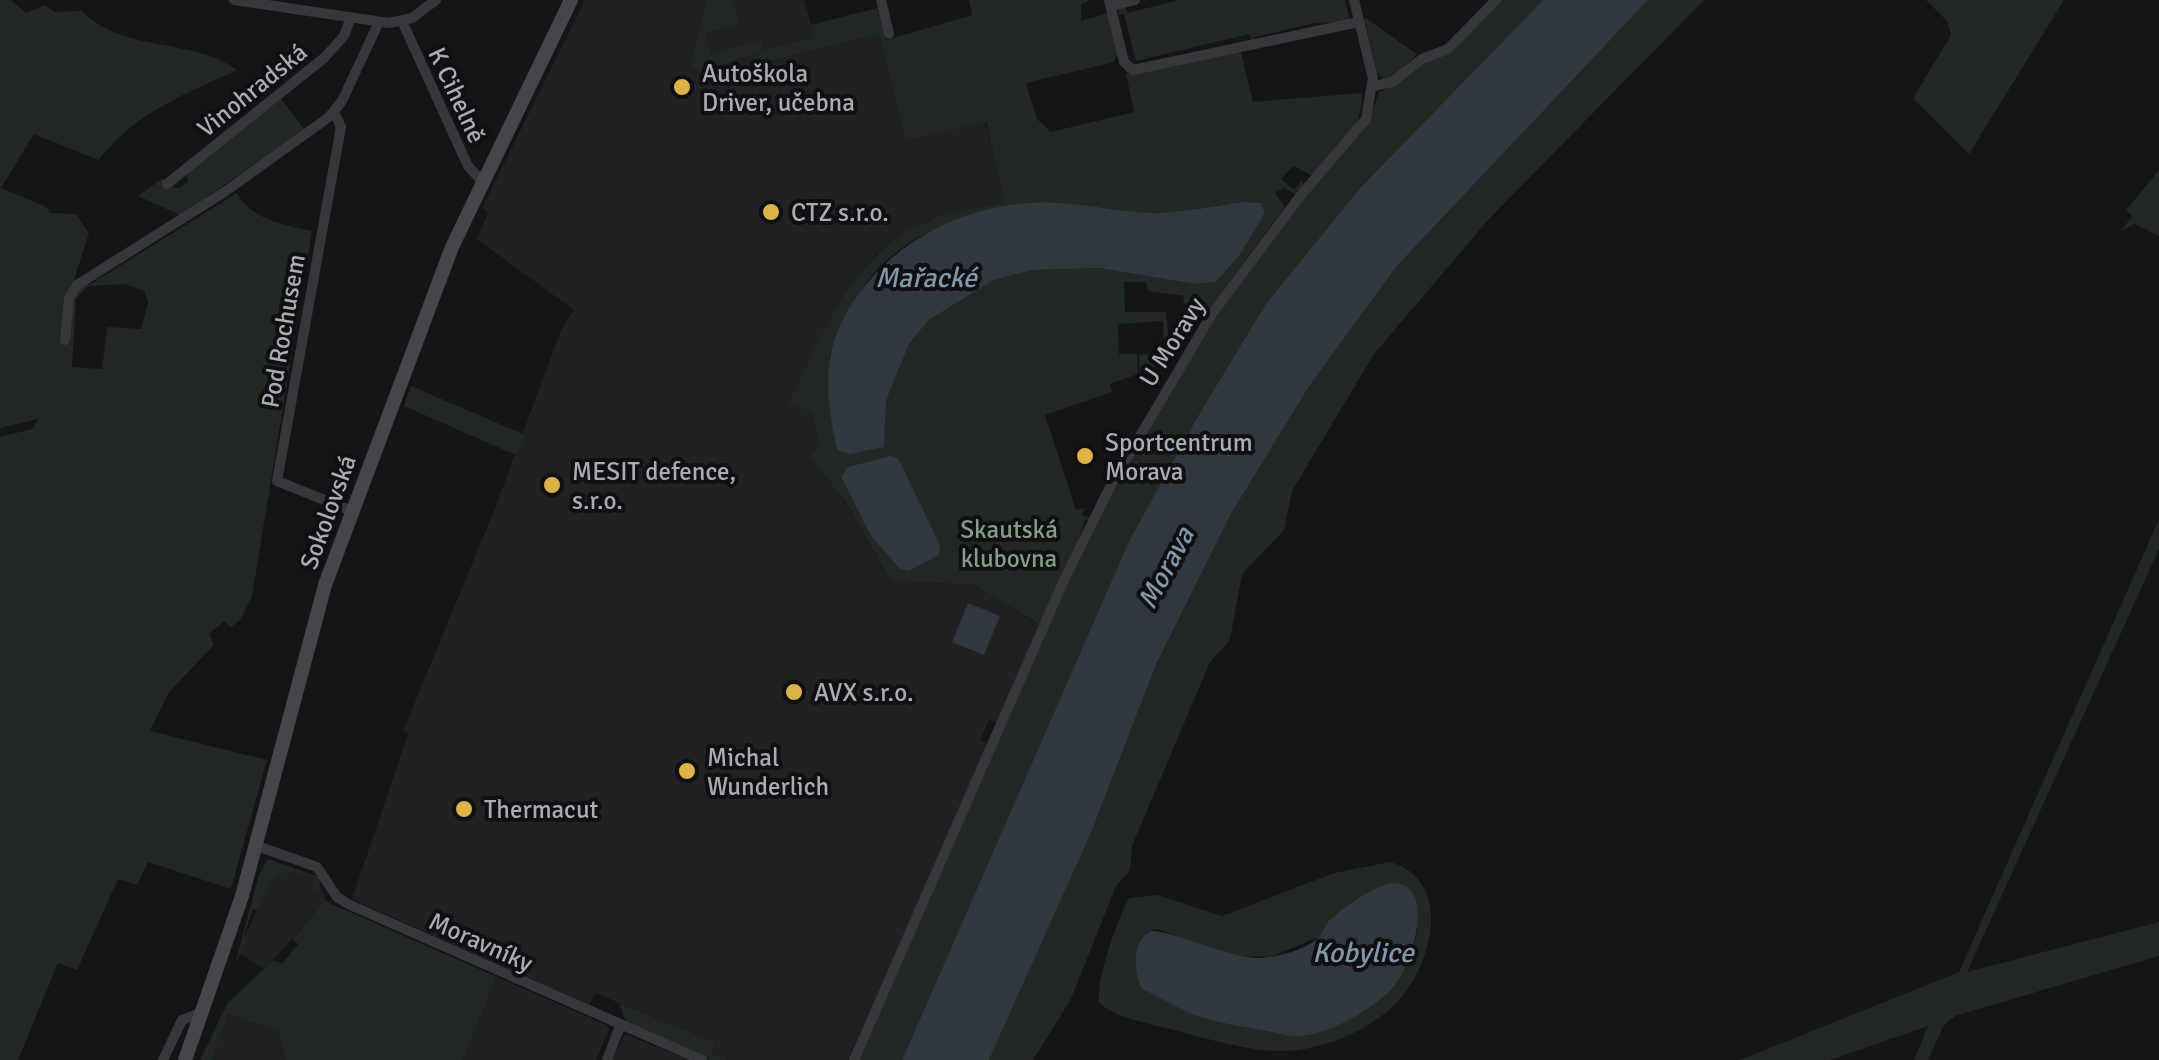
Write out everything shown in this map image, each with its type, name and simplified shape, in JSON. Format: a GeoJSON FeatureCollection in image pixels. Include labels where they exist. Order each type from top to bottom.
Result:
{"type":"FeatureCollection","features":[{"type":"Feature","properties":{"kind":"main road","name":"Sokolovská"},"geometry":{"type":"LineString","coordinates":[[185,1060],[256,846],[310,633],[352,511],[482,180],[571,0]]}},
{"type":"Feature","properties":{"kind":"street","name":"Vinohradská"},"geometry":{"type":"LineString","coordinates":[[234,0],[379,22],[402,21],[436,0]]}},
{"type":"Feature","properties":{"kind":"street"},"geometry":{"type":"LineString","coordinates":[[343,0],[347,16]]}},
{"type":"Feature","properties":{"kind":"street"},"geometry":{"type":"LineString","coordinates":[[881,0],[890,34]]}},
{"type":"Feature","properties":{"kind":"street"},"geometry":{"type":"LineString","coordinates":[[1135,0],[1110,3],[1124,62],[1135,70],[1360,22]]}},
{"type":"Feature","properties":{"kind":"street"},"geometry":{"type":"LineString","coordinates":[[1354,0],[1374,86],[1392,82],[1422,58],[1448,50],[1496,0]]}},
{"type":"Feature","properties":{"kind":"street","name":"Vinohradská"},"geometry":{"type":"LineString","coordinates":[[167,184],[324,58],[344,36],[347,16]]}},
{"type":"Feature","properties":{"kind":"street","name":"K Cihelně"},"geometry":{"type":"LineString","coordinates":[[402,21],[469,168],[482,180]]}},
{"type":"Feature","properties":{"kind":"street","name":"Pod Rochusem"},"geometry":{"type":"LineString","coordinates":[[66,340],[69,299],[78,285],[214,200],[334,112],[379,22]]}},
{"type":"Feature","properties":{"kind":"street","name":"U Moravy"},"geometry":{"type":"LineString","coordinates":[[854,1060],[1102,501],[1212,314],[1301,196],[1362,126],[1374,86]]}},
{"type":"Feature","properties":{"kind":"street","name":"Pod Rochusem"},"geometry":{"type":"LineString","coordinates":[[334,112],[341,128],[277,481],[352,511]]}},
{"type":"Feature","properties":{"kind":"street","name":"Moravníky"},"geometry":{"type":"LineString","coordinates":[[256,846],[317,867],[337,897],[348,904],[702,1060]]}},
{"type":"Feature","properties":{"kind":"street"},"geometry":{"type":"LineString","coordinates":[[163,1060],[182,1020],[192,1013],[201,1013]]}},
{"type":"Feature","properties":{"kind":"street"},"geometry":{"type":"LineString","coordinates":[[607,1060],[620,1026]]}},
{"type":"Feature","properties":{"kind":"shaded area"},"geometry":{"type":"Polygon","coordinates":[[[585,0],[804,0],[814,38],[691,68],[700,72],[759,53],[762,63],[879,33],[906,140],[985,122],[1006,203],[926,221],[874,256],[829,321],[789,404],[812,411],[820,445],[813,459],[845,502],[891,581],[974,585],[1039,625],[998,723],[989,720],[980,740],[988,745],[848,1060],[728,1060],[711,1053],[715,1042],[595,993],[589,1005],[352,899],[408,734],[403,731],[494,511],[561,330],[574,310],[477,239],[488,213],[482,208],[585,0]]]}},
{"type":"Feature","properties":{"kind":"shaded area"},"geometry":{"type":"Polygon","coordinates":[[[275,871],[299,872],[316,879],[327,902],[264,969],[238,952],[275,871]]]}},
{"type":"Feature","properties":{"kind":"shaded area"},"geometry":{"type":"Polygon","coordinates":[[[497,977],[606,1025],[609,1029],[596,1060],[463,1060],[497,977]]]}},
{"type":"Feature","properties":{"kind":"shaded area"},"geometry":{"type":"Polygon","coordinates":[[[228,1014],[279,1032],[285,1060],[212,1060],[228,1014]]]}},
{"type":"Feature","properties":{"kind":"shaded area"},"geometry":{"type":"Polygon","coordinates":[[[625,1034],[689,1060],[612,1060],[625,1034]]]}},
{"type":"Feature","properties":{"kind":"green space"},"geometry":{"type":"Polygon","coordinates":[[[0,0],[11,0],[26,13],[45,5],[55,12],[82,11],[117,33],[199,53],[237,70],[145,117],[99,160],[34,134],[1,188],[46,207],[50,213],[76,214],[89,233],[74,280],[89,285],[237,193],[260,215],[312,231],[252,596],[240,620],[231,627],[224,621],[209,634],[214,645],[169,692],[150,731],[267,760],[231,889],[148,862],[137,885],[118,879],[77,970],[58,963],[18,1060],[0,1060],[0,437],[32,429],[38,419],[0,428],[0,0]],[[125,284],[88,286],[76,299],[72,367],[102,369],[107,327],[141,329],[148,302],[144,291],[125,284]]]}},
{"type":"Feature","properties":{"kind":"green space","name":"Skautská klubovna"},"geometry":{"type":"Polygon","coordinates":[[[707,0],[732,0],[739,24],[705,33],[711,54],[760,40],[764,50],[813,38],[805,3],[811,25],[877,8],[886,40],[972,15],[969,0],[1090,0],[1081,4],[1081,21],[1108,13],[1118,53],[1114,62],[1026,83],[1037,119],[1051,132],[1134,112],[1126,74],[1241,52],[1253,102],[1362,93],[1354,129],[1332,156],[1313,176],[1293,166],[1281,179],[1294,190],[1302,180],[1303,185],[1295,194],[1284,188],[1275,193],[1285,207],[1208,311],[1183,303],[1184,296],[1148,291],[1146,282],[1124,282],[1125,312],[1166,312],[1171,362],[1140,373],[1139,355],[1164,353],[1163,321],[1118,324],[1119,354],[1137,354],[1138,374],[1110,384],[1112,392],[1045,415],[1076,510],[1085,508],[1082,515],[1091,518],[1085,520],[1074,555],[1040,625],[974,585],[891,581],[845,501],[810,457],[820,444],[812,411],[788,405],[840,301],[876,256],[923,223],[1005,203],[986,122],[906,141],[879,34],[761,63],[758,53],[700,72],[690,67],[707,0]],[[1242,202],[1162,213],[1048,211],[956,222],[917,238],[882,265],[852,304],[829,359],[886,401],[909,344],[929,320],[994,280],[1032,270],[1099,268],[1195,284],[1216,282],[1240,255],[1265,213],[1242,202]],[[880,459],[849,467],[841,477],[871,536],[880,459]]]}},
{"type":"Feature","properties":{"kind":"green space"},"geometry":{"type":"Polygon","coordinates":[[[1179,0],[1345,0],[1350,22],[1314,23],[1255,37],[1252,44],[1249,34],[1136,61],[1124,14],[1120,15],[1121,25],[1118,9],[1125,6],[1128,13],[1179,0]]]}},
{"type":"Feature","properties":{"kind":"green space"},"geometry":{"type":"Polygon","coordinates":[[[1500,0],[1543,0],[1359,189],[1265,305],[1129,541],[902,1060],[856,1060],[1072,568],[1141,436],[1244,273],[1371,115],[1379,92],[1394,86],[1500,0]]]}},
{"type":"Feature","properties":{"kind":"green space"},"geometry":{"type":"Polygon","coordinates":[[[1648,0],[1704,0],[1488,220],[1374,354],[1292,491],[1284,530],[1242,574],[1230,640],[1210,662],[1132,846],[1130,870],[1116,886],[1071,999],[1033,1060],[989,1060],[1091,833],[1157,664],[1231,514],[1310,385],[1397,266],[1648,0]]]}},
{"type":"Feature","properties":{"kind":"green space"},"geometry":{"type":"Polygon","coordinates":[[[1926,0],[2064,0],[1969,154],[1913,98],[1951,35],[1947,21],[1926,0]]]}},
{"type":"Feature","properties":{"kind":"green space"},"geometry":{"type":"Polygon","coordinates":[[[1364,17],[1417,54],[1395,77],[1383,80],[1377,72],[1364,17]]]}},
{"type":"Feature","properties":{"kind":"green space"},"geometry":{"type":"Polygon","coordinates":[[[281,99],[305,130],[180,215],[138,196],[163,178],[170,187],[180,188],[188,182],[185,172],[281,99]]]}},
{"type":"Feature","properties":{"kind":"green space"},"geometry":{"type":"Polygon","coordinates":[[[2159,170],[2159,236],[2135,224],[2121,231],[2132,216],[2126,210],[2159,170]]]}},
{"type":"Feature","properties":{"kind":"green space"},"geometry":{"type":"Polygon","coordinates":[[[411,386],[525,435],[516,455],[404,406],[411,386]]]}},
{"type":"Feature","properties":{"kind":"green space"},"geometry":{"type":"Polygon","coordinates":[[[2159,519],[2159,549],[1967,972],[2159,922],[2159,956],[1955,1016],[1944,1025],[1928,1060],[1914,1060],[1928,1026],[1830,1060],[1740,1060],[1959,972],[2159,519]]]}},
{"type":"Feature","properties":{"kind":"green space"},"geometry":{"type":"Polygon","coordinates":[[[268,859],[319,877],[320,886],[311,893],[315,878],[290,872],[277,876],[258,910],[253,908],[244,936],[248,939],[235,964],[259,875],[268,859]]]}},
{"type":"Feature","properties":{"kind":"green space"},"geometry":{"type":"Polygon","coordinates":[[[1390,862],[1410,872],[1423,886],[1429,904],[1431,924],[1421,965],[1399,1000],[1366,1027],[1312,1048],[1270,1051],[1140,1022],[1099,1003],[1104,965],[1129,898],[1157,895],[1222,916],[1334,873],[1390,862]],[[1382,885],[1333,917],[1321,936],[1270,957],[1233,956],[1157,929],[1147,932],[1137,948],[1143,989],[1231,1023],[1290,1031],[1319,1028],[1348,1017],[1376,999],[1403,968],[1418,929],[1382,885]]]}},
{"type":"Feature","properties":{"kind":"green space"},"geometry":{"type":"Polygon","coordinates":[[[325,901],[497,977],[463,1060],[285,1060],[279,1032],[228,1014],[212,1060],[200,1060],[227,1004],[273,960],[282,964],[298,944],[293,939],[325,901]]]}},
{"type":"Feature","properties":{"kind":"green space"},"geometry":{"type":"Polygon","coordinates":[[[619,1003],[715,1042],[711,1053],[728,1060],[711,1060],[627,1025],[619,1003]]]}},
{"type":"Feature","properties":{"kind":"water","name":"Morava"},"geometry":{"type":"Polygon","coordinates":[[[1543,0],[1648,0],[1397,266],[1310,385],[1231,514],[1157,663],[1091,833],[989,1060],[902,1060],[1129,541],[1265,305],[1359,189],[1543,0]]]}},
{"type":"Feature","properties":{"kind":"water","name":"Mařacké"},"geometry":{"type":"Polygon","coordinates":[[[1261,203],[1265,213],[1240,255],[1216,282],[1195,284],[1099,268],[1032,270],[994,280],[929,320],[909,344],[886,401],[884,447],[849,454],[837,450],[828,381],[835,340],[854,300],[888,261],[909,244],[956,219],[1007,205],[1072,204],[1151,213],[1261,203]]]}},
{"type":"Feature","properties":{"kind":"water"},"geometry":{"type":"Polygon","coordinates":[[[890,456],[898,458],[940,545],[939,555],[908,571],[900,569],[871,536],[841,477],[848,467],[890,456]]]}},
{"type":"Feature","properties":{"kind":"water"},"geometry":{"type":"Polygon","coordinates":[[[968,603],[1000,616],[984,655],[952,642],[968,603]]]}},
{"type":"Feature","properties":{"kind":"water","name":"Kobylice"},"geometry":{"type":"Polygon","coordinates":[[[1390,883],[1405,886],[1414,895],[1418,909],[1408,960],[1402,975],[1386,994],[1340,1024],[1294,1036],[1216,1021],[1183,1010],[1142,989],[1139,982],[1137,951],[1149,932],[1167,933],[1248,957],[1274,956],[1312,942],[1344,909],[1390,883]]]}},
{"type":"Feature","properties":{"kind":"place","name":"Autoškola Driver, učebna"},"geometry":{"type":"Point","coordinates":[682,87]}},
{"type":"Feature","properties":{"kind":"place","name":"CTZ s.r.o."},"geometry":{"type":"Point","coordinates":[771,212]}},
{"type":"Feature","properties":{"kind":"place","name":"Sportcentrum Morava"},"geometry":{"type":"Point","coordinates":[1085,456]}},
{"type":"Feature","properties":{"kind":"place","name":"MESIT defence, s.r.o."},"geometry":{"type":"Point","coordinates":[552,485]}},
{"type":"Feature","properties":{"kind":"place","name":"AVX s.r.o."},"geometry":{"type":"Point","coordinates":[794,692]}},
{"type":"Feature","properties":{"kind":"place","name":"Michal Wunderlich"},"geometry":{"type":"Point","coordinates":[687,771]}},
{"type":"Feature","properties":{"kind":"place","name":"Thermacut"},"geometry":{"type":"Point","coordinates":[464,809]}}]}
